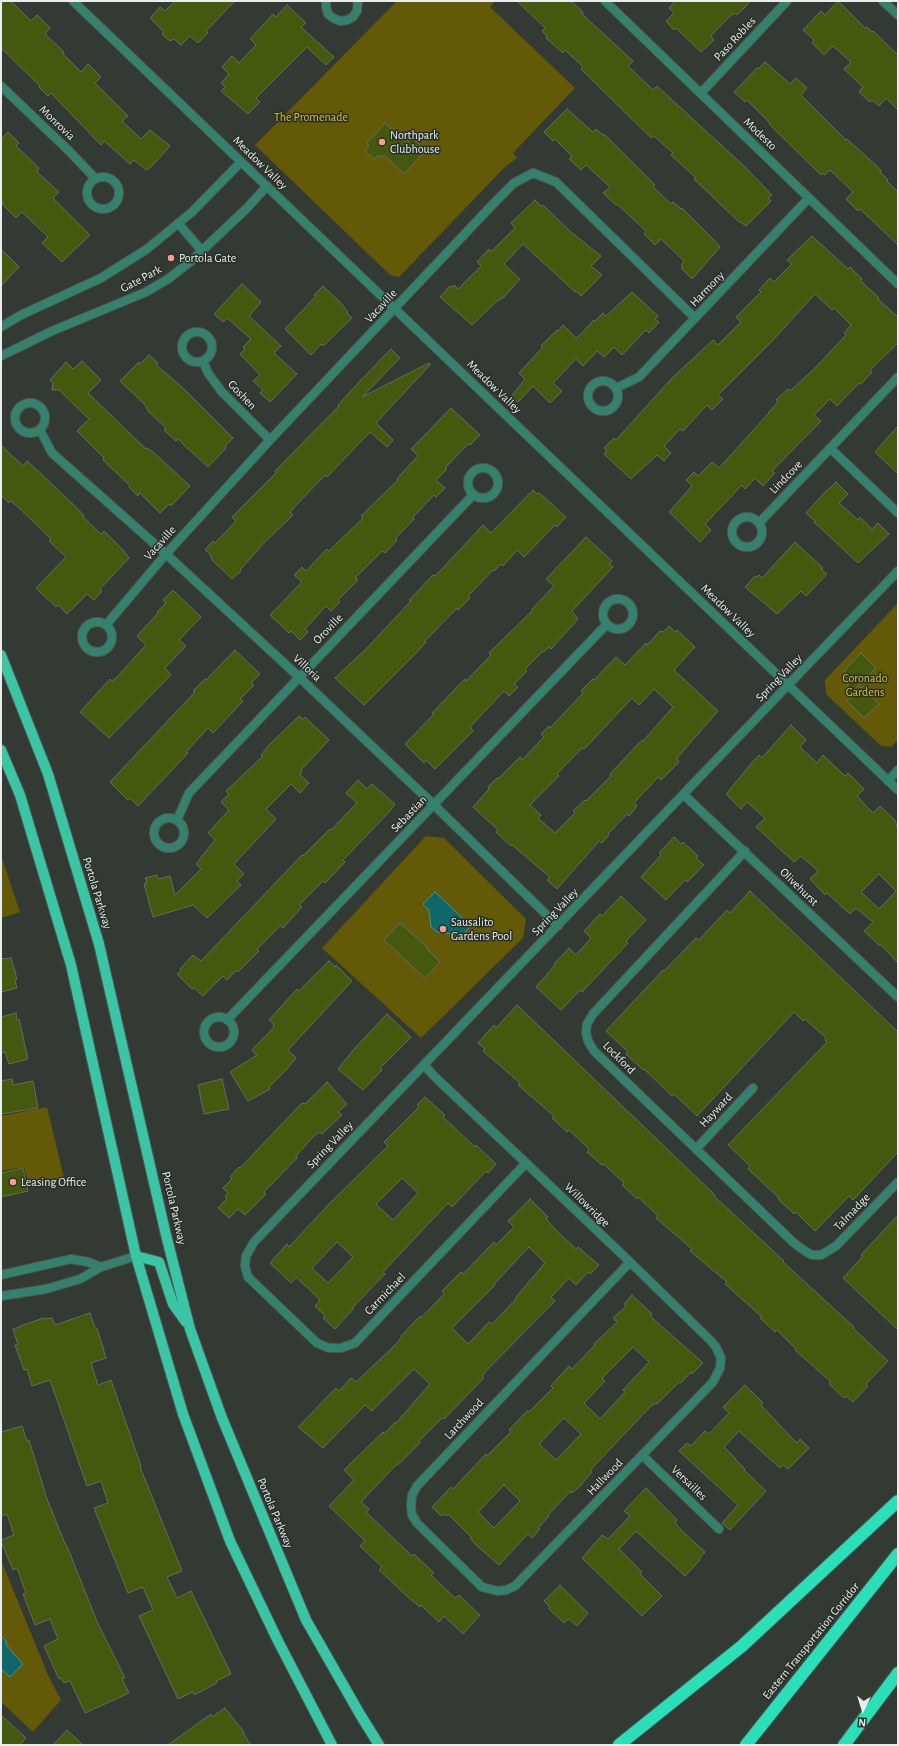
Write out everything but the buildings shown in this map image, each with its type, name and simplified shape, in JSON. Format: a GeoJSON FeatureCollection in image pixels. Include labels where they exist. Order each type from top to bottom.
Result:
{"type":"FeatureCollection","features":[{"type":"Feature","properties":{"kind":"highway"},"geometry":{"type":"LineString","coordinates":[[619,1745],[742,1646],[898,1501]]}},
{"type":"Feature","properties":{"kind":"highway","name":"Eastern Transportation Corridor"},"geometry":{"type":"LineString","coordinates":[[746,1745],[898,1554]]}},
{"type":"Feature","properties":{"kind":"highway"},"geometry":{"type":"LineString","coordinates":[[844,1745],[898,1673]]}},
{"type":"Feature","properties":{"kind":"main road","name":"Portola Parkway"},"geometry":{"type":"LineString","coordinates":[[1,655],[48,774],[99,944],[166,1235],[190,1329],[222,1418],[306,1620],[379,1745]]}},
{"type":"Feature","properties":{"kind":"main road"},"geometry":{"type":"LineString","coordinates":[[1,750],[20,795],[71,964],[136,1256],[184,1414],[230,1541],[278,1641],[332,1745]]}},
{"type":"Feature","properties":{"kind":"main road"},"geometry":{"type":"LineString","coordinates":[[136,1256],[159,1262],[173,1304],[190,1329]]}},
{"type":"Feature","properties":{"kind":"street","name":"Meadow Valley"},"geometry":{"type":"LineString","coordinates":[[73,1],[898,790]]}},
{"type":"Feature","properties":{"kind":"street"},"geometry":{"type":"LineString","coordinates":[[326,1],[328,14],[340,21],[353,17],[357,11],[358,1]]}},
{"type":"Feature","properties":{"kind":"street","name":"Modesto"},"geometry":{"type":"LineString","coordinates":[[606,1],[898,284]]}},
{"type":"Feature","properties":{"kind":"street","name":"Paso Robles"},"geometry":{"type":"LineString","coordinates":[[701,93],[787,1]]}},
{"type":"Feature","properties":{"kind":"street"},"geometry":{"type":"LineString","coordinates":[[883,1],[898,15]]}},
{"type":"Feature","properties":{"kind":"street","name":"Monrovia"},"geometry":{"type":"LineString","coordinates":[[1,86],[95,178]]}},
{"type":"Feature","properties":{"kind":"street","name":"Gate Park"},"geometry":{"type":"LineString","coordinates":[[1,327],[21,315],[101,278],[147,249],[178,224],[220,185],[241,162]]}},
{"type":"Feature","properties":{"kind":"street","name":"Vacaville"},"geometry":{"type":"LineString","coordinates":[[106,625],[166,554],[270,440],[514,183],[533,173],[556,182],[695,318]]}},
{"type":"Feature","properties":{"kind":"street"},"geometry":{"type":"LineString","coordinates":[[101,176],[114,180],[120,193],[119,199],[115,205],[102,209],[95,207],[90,203],[87,196],[87,190],[90,183],[95,178],[101,176]]}},
{"type":"Feature","properties":{"kind":"street","name":"Gate Park"},"geometry":{"type":"LineString","coordinates":[[1,356],[52,331],[146,292],[168,279],[247,208],[267,186]]}},
{"type":"Feature","properties":{"kind":"street","name":"Harmony"},"geometry":{"type":"LineString","coordinates":[[616,388],[639,377],[809,198]]}},
{"type":"Feature","properties":{"kind":"street"},"geometry":{"type":"LineString","coordinates":[[178,224],[202,250]]}},
{"type":"Feature","properties":{"kind":"street","name":"Goshen"},"geometry":{"type":"LineString","coordinates":[[203,361],[208,373],[222,392],[270,440]]}},
{"type":"Feature","properties":{"kind":"street","name":"Lindcove"},"geometry":{"type":"LineString","coordinates":[[759,523],[898,377]]}},
{"type":"Feature","properties":{"kind":"street","name":"Villoria"},"geometry":{"type":"LineString","coordinates":[[40,430],[52,453],[166,554],[299,677],[434,805],[558,926]]}},
{"type":"Feature","properties":{"kind":"street"},"geometry":{"type":"LineString","coordinates":[[830,448],[898,513]]}},
{"type":"Feature","properties":{"kind":"street","name":"Oroville"},"geometry":{"type":"LineString","coordinates":[[176,820],[189,793],[472,495]]}},
{"type":"Feature","properties":{"kind":"street","name":"Spring Valley"},"geometry":{"type":"LineString","coordinates":[[248,1277],[245,1266],[246,1256],[254,1242],[898,571]]}},
{"type":"Feature","properties":{"kind":"street","name":"Sebastian"},"geometry":{"type":"LineString","coordinates":[[227,1020],[607,624]]}},
{"type":"Feature","properties":{"kind":"street"},"geometry":{"type":"LineString","coordinates":[[888,781],[898,770]]}},
{"type":"Feature","properties":{"kind":"street","name":"Olivehurst"},"geometry":{"type":"LineString","coordinates":[[684,795],[898,997]]}},
{"type":"Feature","properties":{"kind":"street","name":"Lockford"},"geometry":{"type":"LineString","coordinates":[[744,851],[593,1014],[587,1024],[586,1032],[588,1041],[594,1051],[794,1243],[805,1251],[812,1254],[821,1255]]}},
{"type":"Feature","properties":{"kind":"street","name":"Willowridge"},"geometry":{"type":"LineString","coordinates":[[424,1065],[710,1340],[720,1354],[720,1368]]}},
{"type":"Feature","properties":{"kind":"street","name":"Hayward"},"geometry":{"type":"LineString","coordinates":[[696,1149],[753,1088]]}},
{"type":"Feature","properties":{"kind":"street","name":"Carmichael"},"geometry":{"type":"LineString","coordinates":[[248,1277],[317,1343],[329,1348],[341,1348],[355,1342],[526,1163]]}},
{"type":"Feature","properties":{"kind":"street","name":"Talmadge"},"geometry":{"type":"LineString","coordinates":[[821,1255],[836,1246],[898,1182]]}},
{"type":"Feature","properties":{"kind":"street"},"geometry":{"type":"LineString","coordinates":[[1,1296],[46,1289],[80,1279],[101,1267],[136,1256]]}},
{"type":"Feature","properties":{"kind":"street"},"geometry":{"type":"LineString","coordinates":[[1,1275],[71,1259],[88,1262],[101,1267]]}},
{"type":"Feature","properties":{"kind":"street","name":"Larchwood"},"geometry":{"type":"LineString","coordinates":[[498,1591],[482,1587],[418,1524],[412,1515],[412,1495],[423,1480],[630,1262]]}},
{"type":"Feature","properties":{"kind":"street","name":"Hallwood"},"geometry":{"type":"LineString","coordinates":[[498,1591],[506,1590],[515,1586],[713,1382],[720,1368]]}},
{"type":"Feature","properties":{"kind":"street","name":"Versailles"},"geometry":{"type":"LineString","coordinates":[[642,1455],[719,1528]]}},
{"type":"Feature","properties":{"kind":"green space","name":"The Promenade"},"geometry":{"type":"Polygon","coordinates":[[[397,1],[495,1],[490,7],[575,88],[513,153],[517,158],[505,167],[399,277],[390,275],[255,145],[397,1]]]}},
{"type":"Feature","properties":{"kind":"green space","name":"Coronado Gardens"},"geometry":{"type":"Polygon","coordinates":[[[898,603],[898,740],[891,747],[881,746],[826,694],[825,680],[898,603]]]}},
{"type":"Feature","properties":{"kind":"green space"},"geometry":{"type":"Polygon","coordinates":[[[426,836],[444,838],[526,919],[523,938],[421,1038],[322,948],[426,836]]]}},
{"type":"Feature","properties":{"kind":"green space"},"geometry":{"type":"Polygon","coordinates":[[[1,855],[20,912],[1,918],[1,855]]]}},
{"type":"Feature","properties":{"kind":"green space"},"geometry":{"type":"Polygon","coordinates":[[[47,1107],[64,1178],[29,1185],[24,1167],[1,1171],[1,1116],[47,1107]]]}},
{"type":"Feature","properties":{"kind":"green space"},"geometry":{"type":"Polygon","coordinates":[[[1,1560],[48,1675],[61,1700],[33,1732],[1,1702],[1,1560]]]}},
{"type":"Feature","properties":{"kind":"water"},"geometry":{"type":"Polygon","coordinates":[[[435,892],[471,926],[459,938],[455,934],[437,932],[431,927],[429,910],[423,904],[435,892]]]}},
{"type":"Feature","properties":{"kind":"water"},"geometry":{"type":"Polygon","coordinates":[[[1,1636],[6,1641],[6,1645],[23,1664],[10,1677],[1,1669],[1,1636]]]}},
{"type":"Feature","properties":{"kind":"place","name":"Northpark Clubhouse"},"geometry":{"type":"Point","coordinates":[382,142]}},
{"type":"Feature","properties":{"kind":"place","name":"Portola Gate"},"geometry":{"type":"Point","coordinates":[171,258]}},
{"type":"Feature","properties":{"kind":"place","name":"Sausalito Gardens Pool"},"geometry":{"type":"Point","coordinates":[443,929]}},
{"type":"Feature","properties":{"kind":"place","name":"Leasing Office"},"geometry":{"type":"Point","coordinates":[13,1182]}}]}
